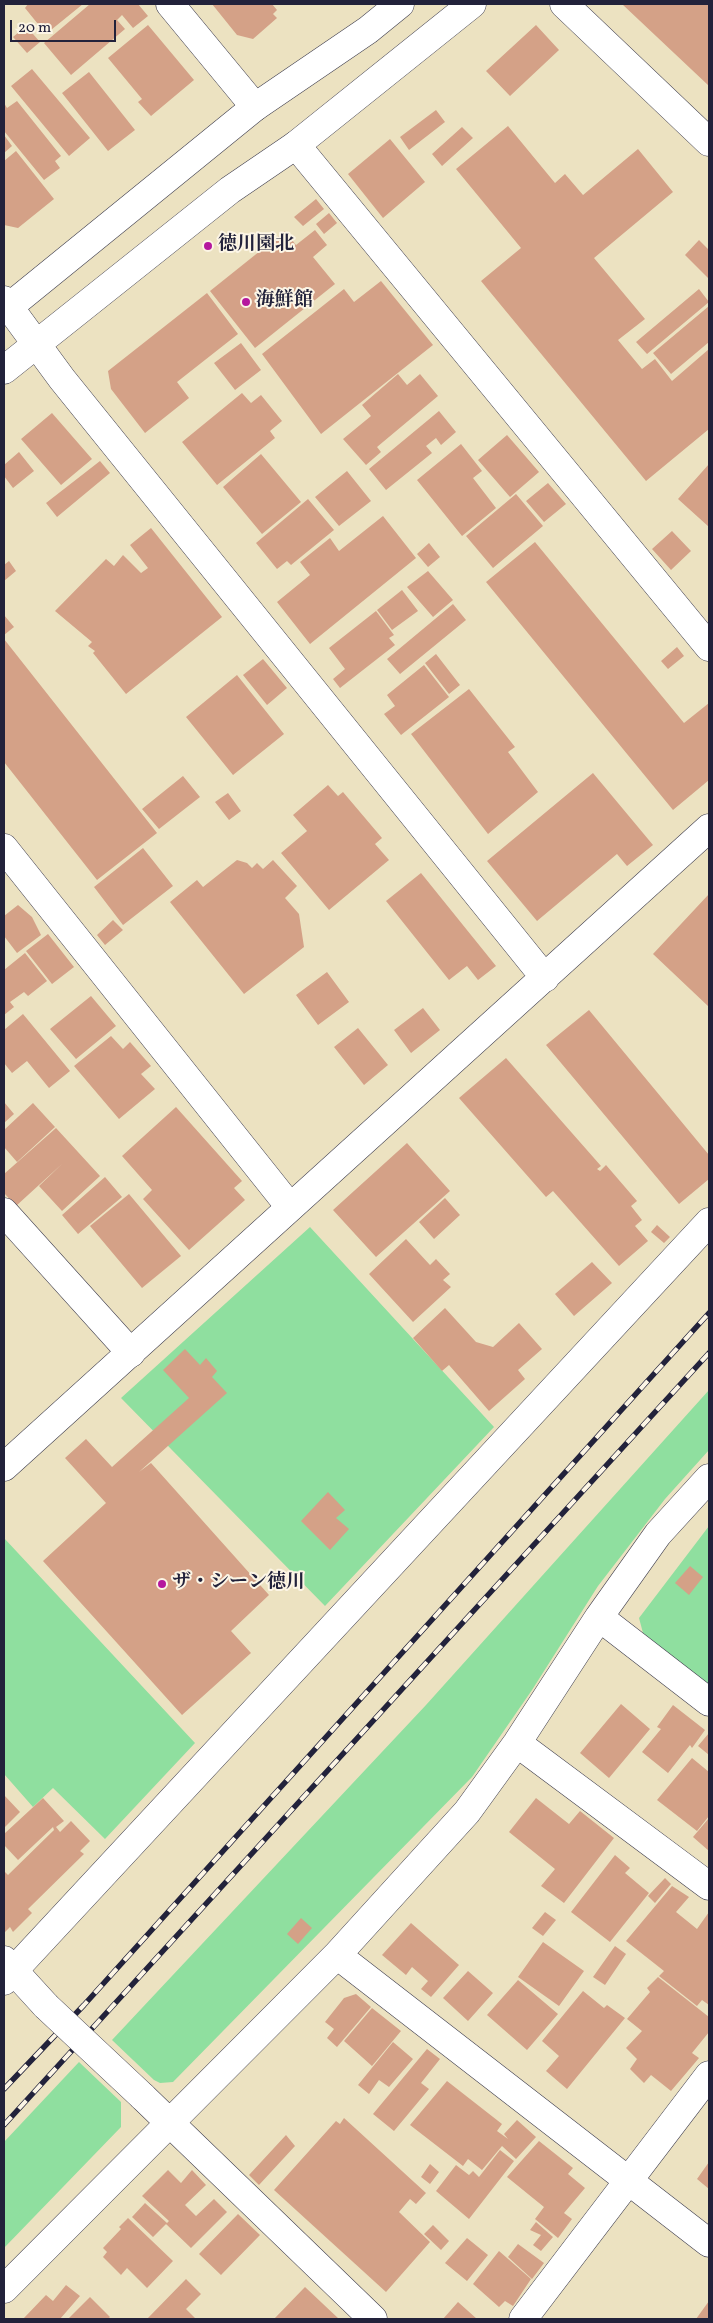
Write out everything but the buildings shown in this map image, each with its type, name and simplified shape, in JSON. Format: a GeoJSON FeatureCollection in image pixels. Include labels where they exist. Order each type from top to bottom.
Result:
{"type":"FeatureCollection","features":[{"type":"Feature","properties":{"kind":"street"},"geometry":{"type":"LineString","coordinates":[[170,4],[256,107]]}},
{"type":"Feature","properties":{"kind":"street"},"geometry":{"type":"LineString","coordinates":[[400,4],[368,30],[256,107],[6,306],[62,379],[545,978]]}},
{"type":"Feature","properties":{"kind":"street"},"geometry":{"type":"LineString","coordinates":[[4,370],[35,343],[230,190],[296,145],[472,4]]}},
{"type":"Feature","properties":{"kind":"street"},"geometry":{"type":"LineString","coordinates":[[564,4],[709,142]]}},
{"type":"Feature","properties":{"kind":"street"},"geometry":{"type":"LineString","coordinates":[[296,145],[709,647]]}},
{"type":"Feature","properties":{"kind":"street"},"geometry":{"type":"LineString","coordinates":[[4,1468],[709,828]]}},
{"type":"Feature","properties":{"kind":"street"},"geometry":{"type":"LineString","coordinates":[[4,848],[290,1207]]}},
{"type":"Feature","properties":{"kind":"street"},"geometry":{"type":"LineString","coordinates":[[4,1212],[131,1352]]}},
{"type":"Feature","properties":{"kind":"street"},"geometry":{"type":"LineString","coordinates":[[373,2319],[142,2096],[7,1970],[709,1222]]}},
{"type":"Feature","properties":{"kind":"street"},"geometry":{"type":"LineString","coordinates":[[4,2289],[168,2122],[337,1955],[467,1812],[517,1743],[658,1534],[709,1478]]}},
{"type":"Feature","properties":{"kind":"street"},"geometry":{"type":"LineString","coordinates":[[600,1618],[709,1702]]}},
{"type":"Feature","properties":{"kind":"street"},"geometry":{"type":"LineString","coordinates":[[517,1743],[709,1886]]}},
{"type":"Feature","properties":{"kind":"street"},"geometry":{"type":"LineString","coordinates":[[337,1955],[709,2243]]}},
{"type":"Feature","properties":{"kind":"street"},"geometry":{"type":"LineString","coordinates":[[523,2319],[709,2075]]}},
{"type":"Feature","properties":{"kind":"green space"},"geometry":{"type":"Polygon","coordinates":[[[310,1227],[494,1427],[325,1606],[121,1398],[310,1227]]]}},
{"type":"Feature","properties":{"kind":"green space"},"geometry":{"type":"Polygon","coordinates":[[[709,1390],[709,1450],[665,1499],[598,1586],[532,1690],[472,1777],[173,2082],[160,2083],[154,2080],[112,2040],[426,1705],[709,1390]]]}},
{"type":"Feature","properties":{"kind":"green space"},"geometry":{"type":"Polygon","coordinates":[[[709,1526],[709,1686],[643,1633],[639,1618],[709,1526]]]}},
{"type":"Feature","properties":{"kind":"green space"},"geometry":{"type":"Polygon","coordinates":[[[4,1538],[195,1743],[105,1839],[53,1788],[33,1807],[4,1774],[4,1538]]]}},
{"type":"Feature","properties":{"kind":"green space"},"geometry":{"type":"Polygon","coordinates":[[[79,2062],[121,2102],[121,2127],[4,2248],[4,2142],[79,2062]]]}},
{"type":"Feature","properties":{"kind":"railway"},"geometry":{"type":"LineString","coordinates":[[4,2089],[84,2005],[709,1313]]}},
{"type":"Feature","properties":{"kind":"railway"},"geometry":{"type":"LineString","coordinates":[[4,2125],[709,1353]]}},
{"type":"Feature","properties":{"kind":"place","name":"徳川園北"},"geometry":{"type":"Point","coordinates":[208,246]}},
{"type":"Feature","properties":{"kind":"place","name":"海鮮館"},"geometry":{"type":"Point","coordinates":[246,302]}},
{"type":"Feature","properties":{"kind":"place","name":"ザ・シーン徳川"},"geometry":{"type":"Point","coordinates":[162,1584]}}]}
